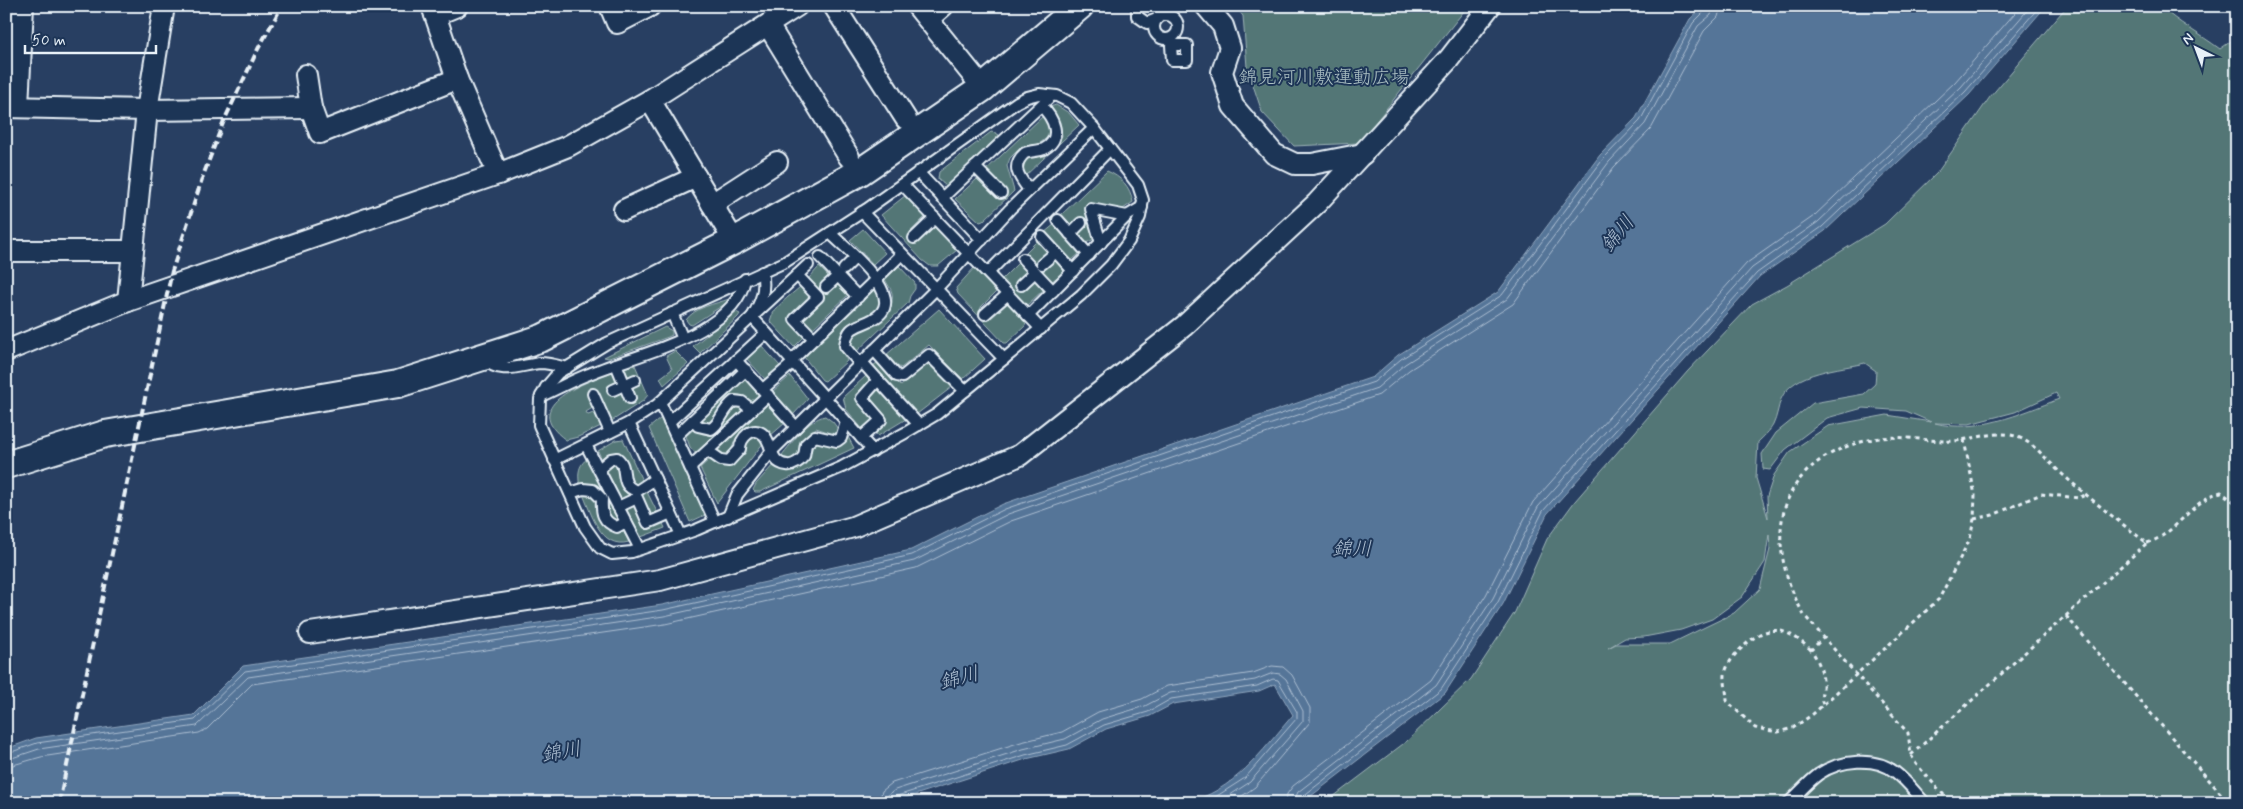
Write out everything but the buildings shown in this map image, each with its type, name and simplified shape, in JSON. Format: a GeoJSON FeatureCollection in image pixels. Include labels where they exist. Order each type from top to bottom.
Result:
{"type":"FeatureCollection","features":[{"type":"Feature","properties":{"kind":"street"},"geometry":{"type":"LineString","coordinates":[[23,6],[12,106],[147,110],[311,108]]}},
{"type":"Feature","properties":{"kind":"street"},"geometry":{"type":"LineString","coordinates":[[457,6],[433,10],[457,79],[498,174]]}},
{"type":"Feature","properties":{"kind":"street"},"geometry":{"type":"LineString","coordinates":[[610,6],[617,23],[650,6]]}},
{"type":"Feature","properties":{"kind":"street"},"geometry":{"type":"LineString","coordinates":[[6,351],[128,301],[498,174],[568,146],[650,100],[797,6]]}},
{"type":"Feature","properties":{"kind":"street"},"geometry":{"type":"LineString","coordinates":[[834,6],[906,119]]}},
{"type":"Feature","properties":{"kind":"street"},"geometry":{"type":"LineString","coordinates":[[6,465],[106,434],[398,384],[542,338],[734,242],[860,172],[983,88],[1080,6]]}},
{"type":"Feature","properties":{"kind":"street"},"geometry":{"type":"LineString","coordinates":[[1206,6],[1223,26],[1230,48],[1222,72],[1233,106],[1274,154],[1295,164],[1312,164],[1363,154]]}},
{"type":"Feature","properties":{"kind":"street"},"geometry":{"type":"LineString","coordinates":[[310,633],[660,580],[853,528],[1020,455],[1184,326],[1317,203],[1448,58],[1490,6]]}},
{"type":"Feature","properties":{"kind":"street"},"geometry":{"type":"LineString","coordinates":[[128,301],[147,110],[167,7]]}},
{"type":"Feature","properties":{"kind":"street"},"geometry":{"type":"LineString","coordinates":[[929,11],[983,88]]}},
{"type":"Feature","properties":{"kind":"street"},"geometry":{"type":"LineString","coordinates":[[768,25],[848,157]]}},
{"type":"Feature","properties":{"kind":"street"},"geometry":{"type":"LineString","coordinates":[[306,75],[311,108],[320,133],[457,79]]}},
{"type":"Feature","properties":{"kind":"street"},"geometry":{"type":"LineString","coordinates":[[650,100],[734,242]]}},
{"type":"Feature","properties":{"kind":"street"},"geometry":{"type":"LineString","coordinates":[[712,204],[777,162]]}},
{"type":"Feature","properties":{"kind":"street"},"geometry":{"type":"LineString","coordinates":[[624,210],[696,177]]}},
{"type":"Feature","properties":{"kind":"street"},"geometry":{"type":"LineString","coordinates":[[6,251],[132,251]]}},
{"type":"Feature","properties":{"kind":"lane"},"geometry":{"type":"LineString","coordinates":[[1137,6],[1136,22],[1147,23],[1157,19],[1164,15],[1172,17],[1178,28],[1172,38],[1154,39],[1154,25],[1157,19],[1161,11],[1160,6]]}},
{"type":"Feature","properties":{"kind":"lane"},"geometry":{"type":"LineString","coordinates":[[1039,94],[1072,103],[1094,128],[1138,185],[1143,200],[1140,217],[1129,241],[1111,266],[1082,295],[937,414],[873,451],[842,467],[728,517],[681,535],[640,549],[612,554],[600,548],[585,527],[539,425],[541,396],[558,373],[607,344],[785,262],[862,212],[1027,97],[1039,94]]}},
{"type":"Feature","properties":{"kind":"lane"},"geometry":{"type":"LineString","coordinates":[[942,198],[1051,96]]}},
{"type":"Feature","properties":{"kind":"lane"},"geometry":{"type":"LineString","coordinates":[[1030,190],[1016,171],[1016,165],[1025,153],[1044,149],[1054,140],[1056,130],[1052,118],[1041,106]]}},
{"type":"Feature","properties":{"kind":"lane"},"geometry":{"type":"LineString","coordinates":[[728,517],[737,495],[771,452],[936,289],[1030,190],[1094,128]]}},
{"type":"Feature","properties":{"kind":"lane"},"geometry":{"type":"LineString","coordinates":[[988,273],[1110,149]]}},
{"type":"Feature","properties":{"kind":"lane"},"geometry":{"type":"LineString","coordinates":[[975,167],[1001,193]]}},
{"type":"Feature","properties":{"kind":"lane"},"geometry":{"type":"LineString","coordinates":[[918,172],[982,240]]}},
{"type":"Feature","properties":{"kind":"lane"},"geometry":{"type":"LineString","coordinates":[[902,184],[1040,329]]}},
{"type":"Feature","properties":{"kind":"lane"},"geometry":{"type":"LineString","coordinates":[[1028,316],[1127,216],[1142,207]]}},
{"type":"Feature","properties":{"kind":"lane"},"geometry":{"type":"LineString","coordinates":[[1101,243],[1091,208],[1127,216]]}},
{"type":"Feature","properties":{"kind":"lane"},"geometry":{"type":"LineString","coordinates":[[862,212],[1004,360]]}},
{"type":"Feature","properties":{"kind":"lane"},"geometry":{"type":"LineString","coordinates":[[914,238],[935,218]]}},
{"type":"Feature","properties":{"kind":"lane"},"geometry":{"type":"LineString","coordinates":[[1058,220],[1089,255]]}},
{"type":"Feature","properties":{"kind":"lane"},"geometry":{"type":"LineString","coordinates":[[1070,234],[1081,223]]}},
{"type":"Feature","properties":{"kind":"lane"},"geometry":{"type":"LineString","coordinates":[[830,233],[876,279],[885,294],[884,309],[872,320],[852,328],[846,336],[845,346],[919,425]]}},
{"type":"Feature","properties":{"kind":"lane"},"geometry":{"type":"LineString","coordinates":[[1042,237],[1073,271]]}},
{"type":"Feature","properties":{"kind":"lane"},"geometry":{"type":"LineString","coordinates":[[1021,285],[1056,252]]}},
{"type":"Feature","properties":{"kind":"lane"},"geometry":{"type":"LineString","coordinates":[[690,467],[752,410],[765,392],[814,339],[902,254]]}},
{"type":"Feature","properties":{"kind":"lane"},"geometry":{"type":"LineString","coordinates":[[820,257],[841,272],[858,297]]}},
{"type":"Feature","properties":{"kind":"lane"},"geometry":{"type":"LineString","coordinates":[[826,287],[855,258]]}},
{"type":"Feature","properties":{"kind":"lane"},"geometry":{"type":"LineString","coordinates":[[1023,259],[1038,268],[1053,292]]}},
{"type":"Feature","properties":{"kind":"lane"},"geometry":{"type":"LineString","coordinates":[[554,460],[629,423],[660,402],[808,265]]}},
{"type":"Feature","properties":{"kind":"lane"},"geometry":{"type":"LineString","coordinates":[[752,317],[760,303],[764,288],[762,272]]}},
{"type":"Feature","properties":{"kind":"lane"},"geometry":{"type":"LineString","coordinates":[[797,275],[818,297],[795,319],[814,339]]}},
{"type":"Feature","properties":{"kind":"lane"},"geometry":{"type":"LineString","coordinates":[[541,396],[703,330],[737,302],[743,292],[745,279]]}},
{"type":"Feature","properties":{"kind":"lane"},"geometry":{"type":"LineString","coordinates":[[985,314],[1008,294]]}},
{"type":"Feature","properties":{"kind":"lane"},"geometry":{"type":"LineString","coordinates":[[672,313],[683,339]]}},
{"type":"Feature","properties":{"kind":"lane"},"geometry":{"type":"LineString","coordinates":[[752,317],[873,451]]}},
{"type":"Feature","properties":{"kind":"lane"},"geometry":{"type":"LineString","coordinates":[[669,422],[766,332]]}},
{"type":"Feature","properties":{"kind":"lane"},"geometry":{"type":"LineString","coordinates":[[874,350],[897,376],[902,377],[928,355],[965,391]]}},
{"type":"Feature","properties":{"kind":"lane"},"geometry":{"type":"LineString","coordinates":[[483,357],[489,364],[501,369],[542,363],[567,368]]}},
{"type":"Feature","properties":{"kind":"lane"},"geometry":{"type":"LineString","coordinates":[[736,360],[796,427]]}},
{"type":"Feature","properties":{"kind":"lane"},"geometry":{"type":"LineString","coordinates":[[616,364],[630,398]]}},
{"type":"Feature","properties":{"kind":"lane"},"geometry":{"type":"LineString","coordinates":[[676,436],[746,370]]}},
{"type":"Feature","properties":{"kind":"lane"},"geometry":{"type":"LineString","coordinates":[[613,390],[635,380]]}},
{"type":"Feature","properties":{"kind":"lane"},"geometry":{"type":"LineString","coordinates":[[861,438],[881,420],[862,398],[878,380]]}},
{"type":"Feature","properties":{"kind":"lane"},"geometry":{"type":"LineString","coordinates":[[593,394],[610,432]]}},
{"type":"Feature","properties":{"kind":"lane"},"geometry":{"type":"LineString","coordinates":[[692,420],[698,426],[711,429],[719,422],[722,412],[734,401],[742,402],[752,410]]}},
{"type":"Feature","properties":{"kind":"lane"},"geometry":{"type":"LineString","coordinates":[[660,402],[716,522]]}},
{"type":"Feature","properties":{"kind":"lane"},"geometry":{"type":"LineString","coordinates":[[589,412],[599,407]]}},
{"type":"Feature","properties":{"kind":"lane"},"geometry":{"type":"LineString","coordinates":[[708,451],[721,460],[729,461],[740,449],[740,442],[744,436],[758,431],[767,440],[771,452],[777,461],[791,465],[804,456],[806,444],[815,436],[837,441],[841,438],[846,422]]}},
{"type":"Feature","properties":{"kind":"lane"},"geometry":{"type":"LineString","coordinates":[[629,423],[681,535]]}},
{"type":"Feature","properties":{"kind":"lane"},"geometry":{"type":"LineString","coordinates":[[586,445],[640,549]]}},
{"type":"Feature","properties":{"kind":"lane"},"geometry":{"type":"LineString","coordinates":[[599,469],[611,459],[617,458],[624,467],[623,475],[626,484],[637,491],[655,479]]}},
{"type":"Feature","properties":{"kind":"lane"},"geometry":{"type":"LineString","coordinates":[[570,493],[583,489],[593,490],[602,499],[601,511],[610,524],[617,526],[626,522]]}},
{"type":"Feature","properties":{"kind":"lane"},"geometry":{"type":"LineString","coordinates":[[618,507],[637,498],[648,523],[671,513]]}},
{"type":"Feature","properties":{"kind":"lane"},"geometry":{"type":"LineString","coordinates":[[1788,803],[1819,774],[1841,764],[1866,762],[1881,764],[1894,771],[1924,803]]}},
{"type":"Feature","properties":{"kind":"path"},"geometry":{"type":"LineString","coordinates":[[1951,803],[1916,764],[1912,755],[1908,733],[1823,638],[1804,615],[1792,594],[1784,566],[1780,533],[1784,510],[1791,490],[1802,474],[1821,458],[1842,447],[1870,439],[1900,438],[1945,442],[1992,435],[2013,436],[2027,441],[2087,494],[2147,543]]}},
{"type":"Feature","properties":{"kind":"path"},"geometry":{"type":"LineString","coordinates":[[1823,704],[1821,699],[1823,687],[1822,672],[1818,660],[1811,650],[1788,632],[1770,630],[1757,634],[1734,654],[1725,671],[1727,700],[1755,728],[1778,732],[1793,728],[1813,714],[1939,599],[1970,539],[1974,519],[1975,495],[1964,440]]}},
{"type":"Feature","properties":{"kind":"path"},"geometry":{"type":"LineString","coordinates":[[1912,755],[2147,543],[2160,539],[2208,495],[2221,492],[2237,504]]}},
{"type":"Feature","properties":{"kind":"path"},"geometry":{"type":"LineString","coordinates":[[1974,519],[1994,515],[2041,494],[2079,498],[2087,494]]}},
{"type":"Feature","properties":{"kind":"path"},"geometry":{"type":"LineString","coordinates":[[2066,616],[2229,803]]}},
{"type":"Feature","properties":{"kind":"path"},"geometry":{"type":"LineString","coordinates":[[1811,650],[1823,638]]}},
{"type":"Feature","properties":{"kind":"green space","name":"錦見河川敷運動広場"},"geometry":{"type":"Polygon","coordinates":[[[1235,6],[1468,6],[1359,143],[1294,146],[1262,112],[1247,67],[1243,16],[1235,6]]]}},
{"type":"Feature","properties":{"kind":"green space"},"geometry":{"type":"Polygon","coordinates":[[[2067,6],[2160,6],[2174,18],[2220,49],[2237,37],[2237,803],[1325,803],[1407,741],[1471,679],[1515,612],[1547,539],[1575,501],[1688,371],[1752,304],[1787,285],[1885,224],[1937,173],[1990,97],[2067,6]],[[1865,363],[1831,370],[1796,382],[1787,390],[1781,399],[1773,425],[1758,442],[1756,478],[1768,518],[1767,496],[1774,475],[1790,452],[1828,426],[1887,415],[1931,422],[1906,411],[1863,408],[1827,418],[1785,450],[1770,470],[1763,469],[1762,454],[1776,433],[1813,403],[1864,394],[1875,384],[1876,371],[1865,363]],[[2056,393],[2015,412],[1969,424],[1935,423],[1950,426],[1966,426],[1998,421],[2059,399],[2056,393]],[[1769,534],[1765,562],[1742,597],[1712,619],[1681,630],[1644,637],[1625,638],[1608,648],[1616,644],[1670,644],[1734,613],[1760,589],[1770,549],[1769,534]]]}},
{"type":"Feature","properties":{"kind":"green space"},"geometry":{"type":"Polygon","coordinates":[[[1056,105],[1069,113],[1079,125],[1024,177],[1021,167],[1025,159],[1053,146],[1062,136],[1060,122],[1050,107],[1056,105]]]}},
{"type":"Feature","properties":{"kind":"green space"},"geometry":{"type":"Polygon","coordinates":[[[1043,116],[1051,127],[1050,135],[1039,144],[1022,146],[1010,158],[1007,166],[1014,191],[980,222],[955,199],[977,179],[997,199],[1006,190],[986,170],[1043,116]]]}},
{"type":"Feature","properties":{"kind":"green space"},"geometry":{"type":"Polygon","coordinates":[[[991,132],[999,135],[946,186],[938,179],[939,172],[991,132]]]}},
{"type":"Feature","properties":{"kind":"green space"},"geometry":{"type":"Polygon","coordinates":[[[1107,171],[1117,176],[1124,183],[1130,191],[1133,202],[1123,209],[1089,204],[1086,207],[1094,239],[1086,243],[1078,234],[1087,226],[1080,217],[1072,225],[1061,215],[1107,171]]]}},
{"type":"Feature","properties":{"kind":"green space"},"geometry":{"type":"Polygon","coordinates":[[[906,195],[925,217],[909,233],[918,242],[934,226],[957,250],[938,266],[930,266],[922,260],[881,215],[906,195]]]}},
{"type":"Feature","properties":{"kind":"green space"},"geometry":{"type":"Polygon","coordinates":[[[1055,224],[1081,252],[1071,261],[1044,233],[1055,224]]]}},
{"type":"Feature","properties":{"kind":"green space"},"geometry":{"type":"Polygon","coordinates":[[[863,229],[885,253],[873,264],[850,240],[863,229]]]}},
{"type":"Feature","properties":{"kind":"green space"},"geometry":{"type":"Polygon","coordinates":[[[1039,239],[1048,250],[1038,260],[1044,269],[1056,258],[1066,270],[1051,282],[1025,253],[1039,239]]]}},
{"type":"Feature","properties":{"kind":"green space"},"geometry":{"type":"Polygon","coordinates":[[[1019,262],[1028,273],[1017,284],[1023,290],[1034,280],[1043,290],[1026,306],[1002,279],[1019,262]]]}},
{"type":"Feature","properties":{"kind":"green space"},"geometry":{"type":"Polygon","coordinates":[[[899,266],[915,283],[915,289],[908,303],[855,353],[851,345],[857,333],[888,314],[892,296],[891,289],[885,279],[899,266]]]}},
{"type":"Feature","properties":{"kind":"green space"},"geometry":{"type":"Polygon","coordinates":[[[819,267],[828,276],[820,284],[827,291],[837,283],[848,295],[812,329],[803,319],[824,298],[808,279],[819,267]]]}},
{"type":"Feature","properties":{"kind":"green space"},"geometry":{"type":"Polygon","coordinates":[[[975,267],[996,292],[981,307],[981,310],[990,319],[1008,303],[1026,323],[1007,343],[1004,343],[958,294],[956,288],[975,267]]]}},
{"type":"Feature","properties":{"kind":"green space"},"geometry":{"type":"Polygon","coordinates":[[[800,287],[803,287],[812,298],[789,320],[804,337],[794,347],[770,321],[778,306],[800,287]]]}},
{"type":"Feature","properties":{"kind":"green space"},"geometry":{"type":"Polygon","coordinates":[[[875,289],[880,296],[879,309],[855,320],[845,327],[839,342],[847,361],[825,381],[822,380],[804,357],[875,289]]]}},
{"type":"Feature","properties":{"kind":"green space"},"geometry":{"type":"Polygon","coordinates":[[[729,299],[731,300],[692,325],[686,320],[700,309],[729,299]]]}},
{"type":"Feature","properties":{"kind":"green space"},"geometry":{"type":"Polygon","coordinates":[[[939,309],[985,359],[963,379],[929,345],[901,368],[893,364],[885,356],[939,309]]]}},
{"type":"Feature","properties":{"kind":"green space"},"geometry":{"type":"Polygon","coordinates":[[[736,312],[740,314],[738,317],[700,353],[693,346],[736,312]]]}},
{"type":"Feature","properties":{"kind":"green space"},"geometry":{"type":"Polygon","coordinates":[[[665,327],[672,331],[672,335],[609,358],[604,357],[665,327]]]}},
{"type":"Feature","properties":{"kind":"green space"},"geometry":{"type":"Polygon","coordinates":[[[761,345],[780,366],[765,379],[746,358],[761,345]]]}},
{"type":"Feature","properties":{"kind":"green space"},"geometry":{"type":"Polygon","coordinates":[[[675,351],[688,364],[664,385],[660,378],[672,369],[666,356],[675,351]]]}},
{"type":"Feature","properties":{"kind":"green space"},"geometry":{"type":"Polygon","coordinates":[[[878,362],[901,386],[928,363],[952,387],[917,414],[873,366],[878,362]]]}},
{"type":"Feature","properties":{"kind":"green space"},"geometry":{"type":"Polygon","coordinates":[[[635,365],[648,395],[643,401],[610,422],[596,390],[588,392],[594,407],[586,412],[588,415],[596,412],[601,426],[578,437],[566,440],[553,427],[549,416],[552,405],[562,396],[574,388],[615,371],[628,380],[624,368],[635,365]]]}},
{"type":"Feature","properties":{"kind":"green space"},"geometry":{"type":"Polygon","coordinates":[[[790,376],[808,399],[793,415],[772,392],[790,376]]]}},
{"type":"Feature","properties":{"kind":"green space"},"geometry":{"type":"Polygon","coordinates":[[[866,376],[870,381],[855,395],[876,421],[864,431],[846,409],[843,397],[866,376]]]}},
{"type":"Feature","properties":{"kind":"green space"},"geometry":{"type":"Polygon","coordinates":[[[745,379],[761,395],[752,403],[740,395],[734,395],[719,408],[717,417],[711,423],[703,424],[700,420],[745,379]]]}},
{"type":"Feature","properties":{"kind":"green space"},"geometry":{"type":"Polygon","coordinates":[[[879,389],[906,419],[878,436],[873,430],[887,420],[869,400],[879,389]]]}},
{"type":"Feature","properties":{"kind":"green space"},"geometry":{"type":"Polygon","coordinates":[[[768,404],[785,423],[770,436],[759,427],[753,426],[746,429],[736,438],[730,453],[725,456],[717,451],[768,404]]]}},
{"type":"Feature","properties":{"kind":"green space"},"geometry":{"type":"Polygon","coordinates":[[[742,407],[745,410],[697,455],[690,447],[686,436],[694,429],[703,434],[709,434],[728,412],[734,408],[742,407]]]}},
{"type":"Feature","properties":{"kind":"green space"},"geometry":{"type":"Polygon","coordinates":[[[825,416],[833,422],[840,432],[837,435],[816,428],[791,460],[784,459],[781,456],[806,427],[818,418],[825,416]]]}},
{"type":"Feature","properties":{"kind":"green space"},"geometry":{"type":"Polygon","coordinates":[[[661,418],[705,515],[690,522],[649,428],[661,418]]]}},
{"type":"Feature","properties":{"kind":"green space"},"geometry":{"type":"Polygon","coordinates":[[[847,435],[854,448],[760,492],[753,490],[774,464],[786,469],[799,467],[807,461],[815,442],[847,435]]]}},
{"type":"Feature","properties":{"kind":"green space"},"geometry":{"type":"Polygon","coordinates":[[[757,437],[764,442],[717,503],[700,468],[710,459],[723,466],[734,462],[739,458],[746,442],[757,437]]]}},
{"type":"Feature","properties":{"kind":"green space"},"geometry":{"type":"Polygon","coordinates":[[[623,439],[644,485],[637,488],[630,484],[623,460],[603,462],[598,451],[616,440],[623,439]]]}},
{"type":"Feature","properties":{"kind":"green space"},"geometry":{"type":"Polygon","coordinates":[[[588,458],[621,522],[618,523],[607,519],[603,500],[580,488],[579,471],[584,461],[588,458]]]}},
{"type":"Feature","properties":{"kind":"green space"},"geometry":{"type":"Polygon","coordinates":[[[617,460],[622,480],[646,490],[658,514],[651,517],[639,495],[625,501],[620,498],[605,466],[617,460]]]}},
{"type":"Feature","properties":{"kind":"green space"},"geometry":{"type":"Polygon","coordinates":[[[582,492],[597,496],[598,513],[621,527],[629,542],[619,543],[604,535],[593,519],[582,492]]]}},
{"type":"Feature","properties":{"kind":"green space"},"geometry":{"type":"Polygon","coordinates":[[[636,501],[646,525],[661,519],[665,528],[641,537],[624,506],[636,501]]]}},
{"type":"Feature","properties":{"kind":"water","name":"錦川"},"geometry":{"type":"Polygon","coordinates":[[[1704,6],[2046,6],[1969,95],[1825,231],[1760,276],[1547,514],[1503,604],[1445,693],[1302,803],[1185,803],[1203,797],[1233,780],[1258,756],[1293,715],[1275,684],[1259,691],[1173,704],[1150,716],[1106,729],[1069,749],[1026,759],[890,803],[6,803],[6,749],[36,738],[194,715],[243,666],[662,605],[911,550],[1003,504],[1373,377],[1398,355],[1498,292],[1600,155],[1636,118],[1690,19],[1704,6]]]}},
{"type":"Feature","properties":{"kind":"railway"},"geometry":{"type":"LineString","coordinates":[[59,803],[172,271],[203,176],[223,123],[258,49],[282,6]]}}]}
